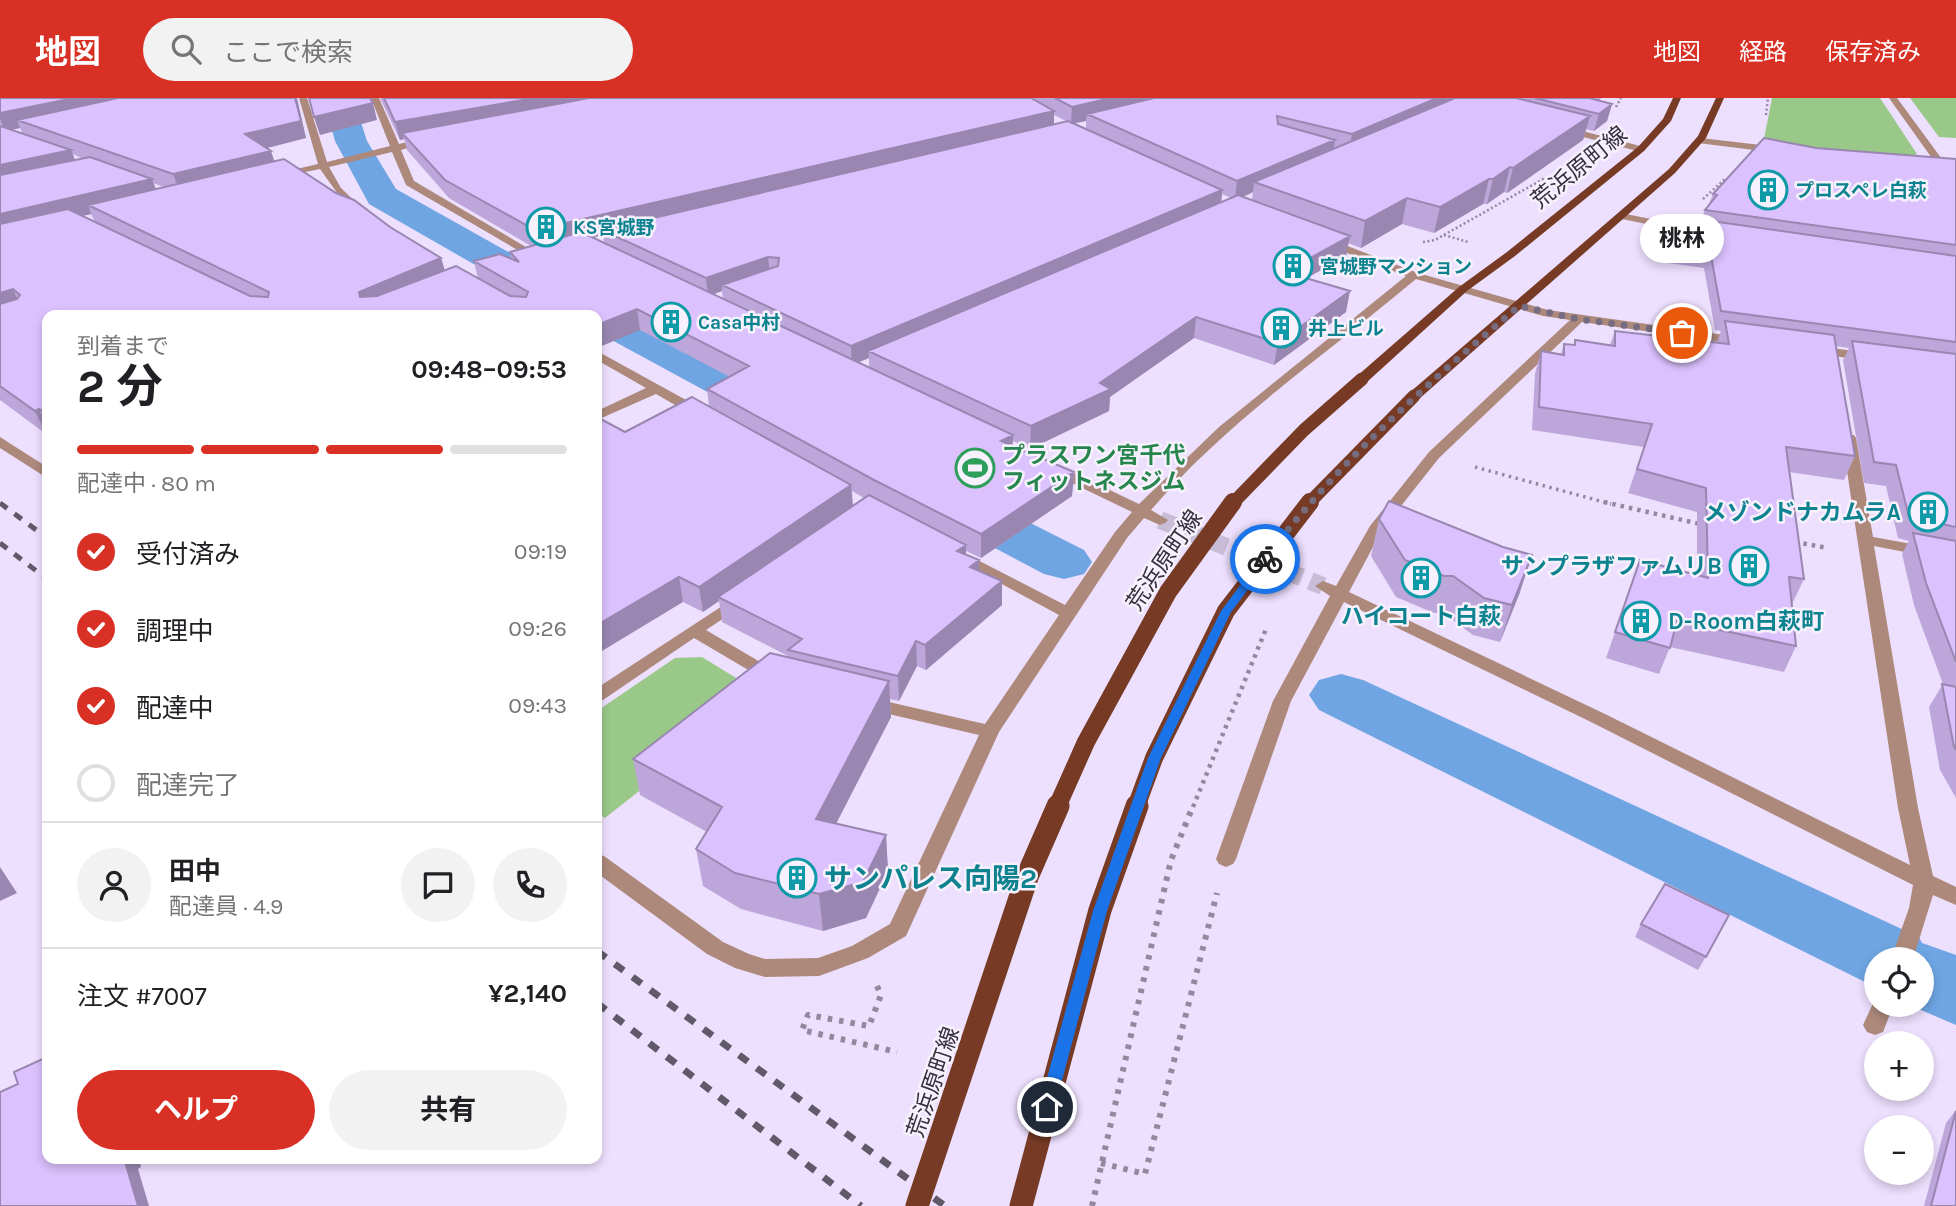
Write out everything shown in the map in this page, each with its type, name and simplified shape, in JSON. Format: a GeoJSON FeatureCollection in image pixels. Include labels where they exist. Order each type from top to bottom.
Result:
{"type":"FeatureCollection","features":[{"type":"Feature","properties":{"kind":"main road","name":"荒浜原町線"},"geometry":{"type":"LineString","coordinates":[[917,1206],[1027,877],[1086,742],[1168,592],[1239,494],[1304,430],[1463,289],[1511,254],[1640,149],[1659,131],[1677,98]]}},
{"type":"Feature","properties":{"kind":"main road"},"geometry":{"type":"LineString","coordinates":[[1021,1206],[1100,911],[1154,758],[1226,611],[1302,510],[1413,396],[1621,216],[1701,141],[1716,113],[1720,98]]}},
{"type":"Feature","properties":{"kind":"street"},"geometry":{"type":"LineString","coordinates":[[303,98],[321,166],[352,207],[370,219]]}},
{"type":"Feature","properties":{"kind":"street"},"geometry":{"type":"LineString","coordinates":[[375,98],[410,183],[543,256],[515,263]]}},
{"type":"Feature","properties":{"kind":"street"},"geometry":{"type":"LineString","coordinates":[[1893,98],[1942,166]]}},
{"type":"Feature","properties":{"kind":"street"},"geometry":{"type":"LineString","coordinates":[[1558,128],[1640,149]]}},
{"type":"Feature","properties":{"kind":"street"},"geometry":{"type":"LineString","coordinates":[[270,178],[394,147],[443,138]]}},
{"type":"Feature","properties":{"kind":"street"},"geometry":{"type":"LineString","coordinates":[[1701,141],[1796,152]]}},
{"type":"Feature","properties":{"kind":"street"},"geometry":{"type":"LineString","coordinates":[[1929,165],[1956,167]]}},
{"type":"Feature","properties":{"kind":"street"},"geometry":{"type":"LineString","coordinates":[[1621,216],[1728,237]]}},
{"type":"Feature","properties":{"kind":"street"},"geometry":{"type":"LineString","coordinates":[[1309,235],[1414,275],[1519,306],[1578,319],[1752,342]]}},
{"type":"Feature","properties":{"kind":"street"},"geometry":{"type":"LineString","coordinates":[[602,866],[715,947],[743,962],[765,968],[819,967],[860,952],[898,930],[990,731],[1067,613],[1141,510],[1234,422],[1414,275]]}},
{"type":"Feature","properties":{"kind":"street"},"geometry":{"type":"LineString","coordinates":[[1226,859],[1282,701],[1332,590],[1375,529],[1433,455],[1578,319]]}},
{"type":"Feature","properties":{"kind":"street"},"geometry":{"type":"LineString","coordinates":[[1806,349],[1888,359]]}},
{"type":"Feature","properties":{"kind":"street"},"geometry":{"type":"LineString","coordinates":[[1833,352],[1836,372]]}},
{"type":"Feature","properties":{"kind":"street"},"geometry":{"type":"LineString","coordinates":[[602,358],[715,422]]}},
{"type":"Feature","properties":{"kind":"street"},"geometry":{"type":"LineString","coordinates":[[602,414],[656,388]]}},
{"type":"Feature","properties":{"kind":"street"},"geometry":{"type":"LineString","coordinates":[[1844,416],[1908,808],[1924,881],[1907,947]]}},
{"type":"Feature","properties":{"kind":"street"},"geometry":{"type":"LineString","coordinates":[[0,441],[42,466]]}},
{"type":"Feature","properties":{"kind":"street"},"geometry":{"type":"LineString","coordinates":[[1041,462],[1160,520]]}},
{"type":"Feature","properties":{"kind":"street"},"geometry":{"type":"LineString","coordinates":[[943,548],[1067,613]]}},
{"type":"Feature","properties":{"kind":"street"},"geometry":{"type":"LineString","coordinates":[[1866,548],[1956,557]]}},
{"type":"Feature","properties":{"kind":"street"},"geometry":{"type":"LineString","coordinates":[[1332,590],[1956,897]]}},
{"type":"Feature","properties":{"kind":"street"},"geometry":{"type":"LineString","coordinates":[[602,693],[749,593]]}},
{"type":"Feature","properties":{"kind":"street"},"geometry":{"type":"LineString","coordinates":[[694,631],[786,684]]}},
{"type":"Feature","properties":{"kind":"street"},"geometry":{"type":"LineString","coordinates":[[854,699],[990,731]]}},
{"type":"Feature","properties":{"kind":"path"},"geometry":{"type":"LineString","coordinates":[[1416,246],[1427,240],[1435,240],[1554,173]]}},
{"type":"Feature","properties":{"kind":"path"},"geometry":{"type":"LineString","coordinates":[[1698,204],[1730,173]]}},
{"type":"Feature","properties":{"kind":"path"},"geometry":{"type":"LineString","coordinates":[[1433,455],[1647,514],[1712,526]]}},
{"type":"Feature","properties":{"kind":"path"},"geometry":{"type":"LineString","coordinates":[[1790,541],[1866,548]]}},
{"type":"Feature","properties":{"kind":"path"},"geometry":{"type":"LineString","coordinates":[[1092,1206],[1171,860],[1263,634],[1270,623]]}},
{"type":"Feature","properties":{"kind":"path"},"geometry":{"type":"LineString","coordinates":[[1101,1163],[1144,1174],[1226,859]]}},
{"type":"Feature","properties":{"kind":"path"},"geometry":{"type":"LineString","coordinates":[[869,1026],[808,1015],[802,1030],[897,1052]]}},
{"type":"Feature","properties":{"kind":"green space"},"geometry":{"type":"Polygon","coordinates":[[[1772,98],[1880,98],[1917,154],[1905,158],[1763,144],[1772,98]]]}},
{"type":"Feature","properties":{"kind":"green space"},"geometry":{"type":"Polygon","coordinates":[[[1910,98],[1956,98],[1956,138],[1939,137],[1910,98]]]}},
{"type":"Feature","properties":{"kind":"green space"},"geometry":{"type":"Polygon","coordinates":[[[702,657],[762,694],[605,818],[602,816],[602,708],[675,658],[702,657]]]}},
{"type":"Feature","properties":{"kind":"building"},"geometry":{"type":"Polygon","coordinates":[[[0,98],[74,98],[0,113],[0,98]]]}},
{"type":"Feature","properties":{"kind":"building"},"geometry":{"type":"Polygon","coordinates":[[[118,98],[295,98],[301,121],[245,134],[271,151],[173,174],[17,120],[118,98]]]}},
{"type":"Feature","properties":{"kind":"building"},"geometry":{"type":"Polygon","coordinates":[[[309,98],[370,98],[373,103],[314,117],[309,98]]]}},
{"type":"Feature","properties":{"kind":"building"},"geometry":{"type":"Polygon","coordinates":[[[384,98],[535,98],[395,122],[384,98]]]}},
{"type":"Feature","properties":{"kind":"building"},"geometry":{"type":"Polygon","coordinates":[[[589,98],[1031,98],[1054,111],[535,230],[445,180],[402,133],[589,98]]]}},
{"type":"Feature","properties":{"kind":"building"},"geometry":{"type":"Polygon","coordinates":[[[1055,98],[1111,98],[1072,107],[1055,98]]]}},
{"type":"Feature","properties":{"kind":"building"},"geometry":{"type":"Polygon","coordinates":[[[1154,98],[1437,98],[1352,134],[1277,116],[1278,124],[1335,140],[1237,181],[1087,114],[1154,98]]]}},
{"type":"Feature","properties":{"kind":"building"},"geometry":{"type":"Polygon","coordinates":[[[1455,98],[1516,98],[1590,116],[1513,168],[1510,167],[1440,207],[1407,198],[1365,221],[1254,182],[1455,98]]]}},
{"type":"Feature","properties":{"kind":"building"},"geometry":{"type":"Polygon","coordinates":[[[1535,98],[1589,98],[1612,104],[1599,114],[1535,98]]]}},
{"type":"Feature","properties":{"kind":"building"},"geometry":{"type":"Polygon","coordinates":[[[1068,121],[1222,190],[851,346],[722,285],[778,266],[779,258],[768,257],[706,278],[602,230],[1068,121]]]}},
{"type":"Feature","properties":{"kind":"building"},"geometry":{"type":"Polygon","coordinates":[[[0,126],[71,150],[0,165],[0,126]]]}},
{"type":"Feature","properties":{"kind":"building"},"geometry":{"type":"Polygon","coordinates":[[[1764,138],[1816,148],[1956,159],[1956,245],[1705,210],[1717,195],[1713,194],[1764,138]]]}},
{"type":"Feature","properties":{"kind":"building"},"geometry":{"type":"Polygon","coordinates":[[[90,157],[152,179],[0,214],[0,175],[90,157]]]}},
{"type":"Feature","properties":{"kind":"building"},"geometry":{"type":"Polygon","coordinates":[[[284,159],[336,193],[354,200],[390,227],[441,258],[359,292],[360,297],[377,296],[456,266],[510,296],[526,297],[528,292],[474,261],[500,254],[519,262],[510,252],[581,232],[1013,435],[1001,441],[1074,472],[981,534],[874,480],[707,389],[749,366],[637,309],[602,323],[602,310],[42,310],[42,411],[35,411],[0,386],[0,304],[17,299],[20,295],[13,289],[0,293],[0,224],[68,209],[250,296],[268,297],[269,292],[88,205],[284,159]]]}},
{"type":"Feature","properties":{"kind":"building"},"geometry":{"type":"Polygon","coordinates":[[[1238,195],[1350,236],[1285,272],[1350,291],[1278,343],[1196,317],[1100,383],[1111,389],[1031,426],[868,351],[1238,195]]]}},
{"type":"Feature","properties":{"kind":"building"},"geometry":{"type":"Polygon","coordinates":[[[1697,219],[1956,256],[1956,342],[1721,311],[1710,250],[1674,245],[1697,219]]]}},
{"type":"Feature","properties":{"kind":"building"},"geometry":{"type":"Polygon","coordinates":[[[1725,321],[1834,335],[1855,456],[1786,447],[1804,579],[1789,577],[1796,646],[1677,621],[1670,648],[1615,632],[1640,560],[1708,578],[1706,488],[1637,469],[1652,424],[1539,407],[1541,351],[1564,355],[1564,344],[1575,345],[1575,340],[1615,346],[1615,331],[1729,344],[1725,321]]]}},
{"type":"Feature","properties":{"kind":"building"},"geometry":{"type":"Polygon","coordinates":[[[1852,341],[1956,354],[1956,527],[1909,517],[1896,465],[1874,462],[1852,341]]]}},
{"type":"Feature","properties":{"kind":"building"},"geometry":{"type":"Polygon","coordinates":[[[692,397],[851,485],[699,587],[679,577],[602,622],[602,420],[625,432],[692,397]]]}},
{"type":"Feature","properties":{"kind":"building"},"geometry":{"type":"Polygon","coordinates":[[[869,495],[966,545],[957,551],[979,560],[970,567],[1002,581],[925,645],[916,641],[898,676],[788,650],[802,639],[718,597],[869,495]]]}},
{"type":"Feature","properties":{"kind":"building"},"geometry":{"type":"Polygon","coordinates":[[[1389,501],[1503,547],[1532,555],[1512,605],[1484,598],[1453,576],[1444,576],[1405,560],[1379,519],[1389,501]]]}},
{"type":"Feature","properties":{"kind":"building"},"geometry":{"type":"Polygon","coordinates":[[[1913,533],[1956,541],[1956,662],[1926,583],[1913,533]]]}},
{"type":"Feature","properties":{"kind":"building"},"geometry":{"type":"Polygon","coordinates":[[[770,653],[889,681],[816,819],[886,835],[863,882],[819,894],[735,873],[696,849],[722,807],[633,759],[770,653]]]}},
{"type":"Feature","properties":{"kind":"building"},"geometry":{"type":"Polygon","coordinates":[[[1942,684],[1956,687],[1956,749],[1954,747],[1942,684]]]}},
{"type":"Feature","properties":{"kind":"building"},"geometry":{"type":"Polygon","coordinates":[[[1665,884],[1729,915],[1706,957],[1641,924],[1665,884]]]}},
{"type":"Feature","properties":{"kind":"building"},"geometry":{"type":"Polygon","coordinates":[[[42,1059],[42,1164],[126,1164],[138,1206],[0,1206],[0,1092],[18,1084],[14,1072],[42,1059]]]}},
{"type":"Feature","properties":{"kind":"building"},"geometry":{"type":"Polygon","coordinates":[[[1956,1111],[1956,1206],[1931,1206],[1956,1111]]]}},
{"type":"Feature","properties":{"kind":"waterway"},"geometry":{"type":"LineString","coordinates":[[338,98],[351,141],[382,196],[498,262]]}},
{"type":"Feature","properties":{"kind":"waterway"},"geometry":{"type":"LineString","coordinates":[[558,294],[588,310]]}},
{"type":"Feature","properties":{"kind":"waterway"},"geometry":{"type":"LineString","coordinates":[[602,317],[796,421]]}},
{"type":"Feature","properties":{"kind":"waterway"},"geometry":{"type":"LineString","coordinates":[[938,497],[1064,562]]}},
{"type":"Feature","properties":{"kind":"waterway"},"geometry":{"type":"LineString","coordinates":[[1341,695],[1866,947]]}},
{"type":"Feature","properties":{"kind":"waterway"},"geometry":{"type":"LineString","coordinates":[[1934,981],[1956,992]]}},
{"type":"Feature","properties":{"kind":"tunnel"},"geometry":{"type":"LineString","coordinates":[[1160,520],[1323,586]]}},
{"type":"Feature","properties":{"kind":"railway"},"geometry":{"type":"LineString","coordinates":[[0,503],[42,534]]}},
{"type":"Feature","properties":{"kind":"railway"},"geometry":{"type":"LineString","coordinates":[[0,543],[42,575]]}},
{"type":"Feature","properties":{"kind":"railway"},"geometry":{"type":"LineString","coordinates":[[602,955],[945,1206]]}},
{"type":"Feature","properties":{"kind":"railway"},"geometry":{"type":"LineString","coordinates":[[602,1007],[861,1206]]}},
{"type":"Feature","properties":{"kind":"way so far"},"geometry":{"type":"LineString","coordinates":[[1265,559],[1302,510],[1364,444],[1413,396],[1519,306],[1578,319],[1682,333]]}},
{"type":"Feature","properties":{"kind":"place","name":"プロスペレ白萩"},"geometry":{"type":"Point","coordinates":[1768,190]}},
{"type":"Feature","properties":{"kind":"place","name":"KS宮城野"},"geometry":{"type":"Point","coordinates":[546,227]}},
{"type":"Feature","properties":{"kind":"place","name":"宮城野マンション"},"geometry":{"type":"Point","coordinates":[1293,266]}},
{"type":"Feature","properties":{"kind":"place","name":"Casa中村"},"geometry":{"type":"Point","coordinates":[671,322]}},
{"type":"Feature","properties":{"kind":"place","name":"井上ビル"},"geometry":{"type":"Point","coordinates":[1281,328]}},
{"type":"Feature","properties":{"kind":"place","name":"桃林"},"geometry":{"type":"Point","coordinates":[1682,333]}},
{"type":"Feature","properties":{"kind":"place","name":"プラスワン宮千代 フィットネスジム"},"geometry":{"type":"Point","coordinates":[975,468]}},
{"type":"Feature","properties":{"kind":"place","name":"メゾンドナカムラA"},"geometry":{"type":"Point","coordinates":[1928,512]}},
{"type":"Feature","properties":{"kind":"place","name":"サンプラザファムリB"},"geometry":{"type":"Point","coordinates":[1749,566]}},
{"type":"Feature","properties":{"kind":"place","name":"ハイコート白萩"},"geometry":{"type":"Point","coordinates":[1421,578]}},
{"type":"Feature","properties":{"kind":"place","name":"D-Room白萩町"},"geometry":{"type":"Point","coordinates":[1641,621]}},
{"type":"Feature","properties":{"kind":"place","name":"サンパレス向陽2"},"geometry":{"type":"Point","coordinates":[797,878]}},
{"type":"Feature","properties":{"kind":"route"},"geometry":{"type":"LineString","coordinates":[[1047,1107],[1100,911],[1154,758],[1226,611],[1265,559]]}}]}
